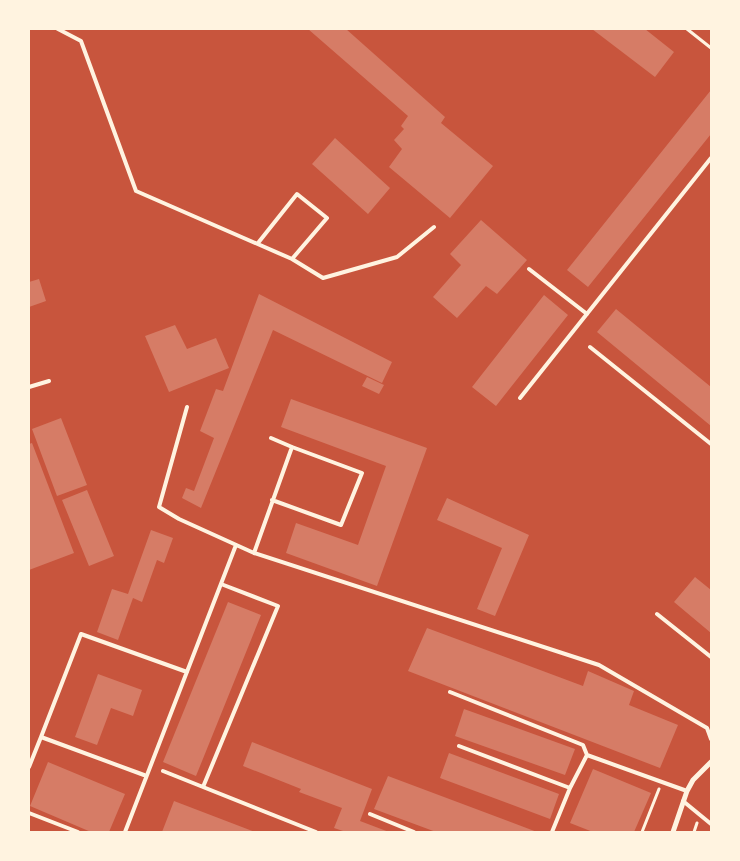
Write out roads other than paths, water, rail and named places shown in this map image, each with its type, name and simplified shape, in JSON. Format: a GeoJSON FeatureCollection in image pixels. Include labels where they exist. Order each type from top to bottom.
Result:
{"type":"FeatureCollection","features":[{"type":"Feature","properties":{"kind":"street"},"geometry":{"type":"LineString","coordinates":[[673,832],[687,791],[693,780],[711,762]]}},
{"type":"Feature","properties":{"kind":"lane"},"geometry":{"type":"LineString","coordinates":[[58,29],[80,41],[136,190],[258,243],[292,259],[323,278],[397,257],[434,227]]}},
{"type":"Feature","properties":{"kind":"lane"},"geometry":{"type":"LineString","coordinates":[[520,398],[711,158]]}},
{"type":"Feature","properties":{"kind":"lane"},"geometry":{"type":"LineString","coordinates":[[258,243],[297,194],[327,218],[292,259]]}},
{"type":"Feature","properties":{"kind":"lane"},"geometry":{"type":"LineString","coordinates":[[529,269],[587,314]]}},
{"type":"Feature","properties":{"kind":"lane"},"geometry":{"type":"LineString","coordinates":[[590,347],[711,444]]}},
{"type":"Feature","properties":{"kind":"lane"},"geometry":{"type":"LineString","coordinates":[[29,387],[49,381]]}},
{"type":"Feature","properties":{"kind":"lane"},"geometry":{"type":"LineString","coordinates":[[187,406],[159,507],[179,519],[254,553],[600,665],[707,728],[711,739]]}},
{"type":"Feature","properties":{"kind":"lane"},"geometry":{"type":"LineString","coordinates":[[271,438],[362,473],[341,525],[272,500]]}},
{"type":"Feature","properties":{"kind":"lane"},"geometry":{"type":"LineString","coordinates":[[254,553],[292,447]]}},
{"type":"Feature","properties":{"kind":"lane"},"geometry":{"type":"LineString","coordinates":[[124,832],[236,545]]}},
{"type":"Feature","properties":{"kind":"lane"},"geometry":{"type":"LineString","coordinates":[[203,787],[278,606],[221,584]]}},
{"type":"Feature","properties":{"kind":"lane"},"geometry":{"type":"LineString","coordinates":[[657,614],[711,657]]}},
{"type":"Feature","properties":{"kind":"lane"},"geometry":{"type":"LineString","coordinates":[[29,767],[81,634],[187,672]]}},
{"type":"Feature","properties":{"kind":"lane"},"geometry":{"type":"LineString","coordinates":[[450,692],[583,745],[587,755],[687,791]]}},
{"type":"Feature","properties":{"kind":"lane"},"geometry":{"type":"LineString","coordinates":[[41,737],[144,775]]}},
{"type":"Feature","properties":{"kind":"lane"},"geometry":{"type":"LineString","coordinates":[[459,746],[570,788]]}},
{"type":"Feature","properties":{"kind":"lane"},"geometry":{"type":"LineString","coordinates":[[552,832],[570,788],[587,755]]}},
{"type":"Feature","properties":{"kind":"lane"},"geometry":{"type":"LineString","coordinates":[[164,771],[316,832]]}},
{"type":"Feature","properties":{"kind":"lane"},"geometry":{"type":"LineString","coordinates":[[683,801],[711,824]]}},
{"type":"Feature","properties":{"kind":"lane"},"geometry":{"type":"LineString","coordinates":[[29,813],[78,832]]}},
{"type":"Feature","properties":{"kind":"lane"},"geometry":{"type":"LineString","coordinates":[[370,814],[414,832]]}}]}
